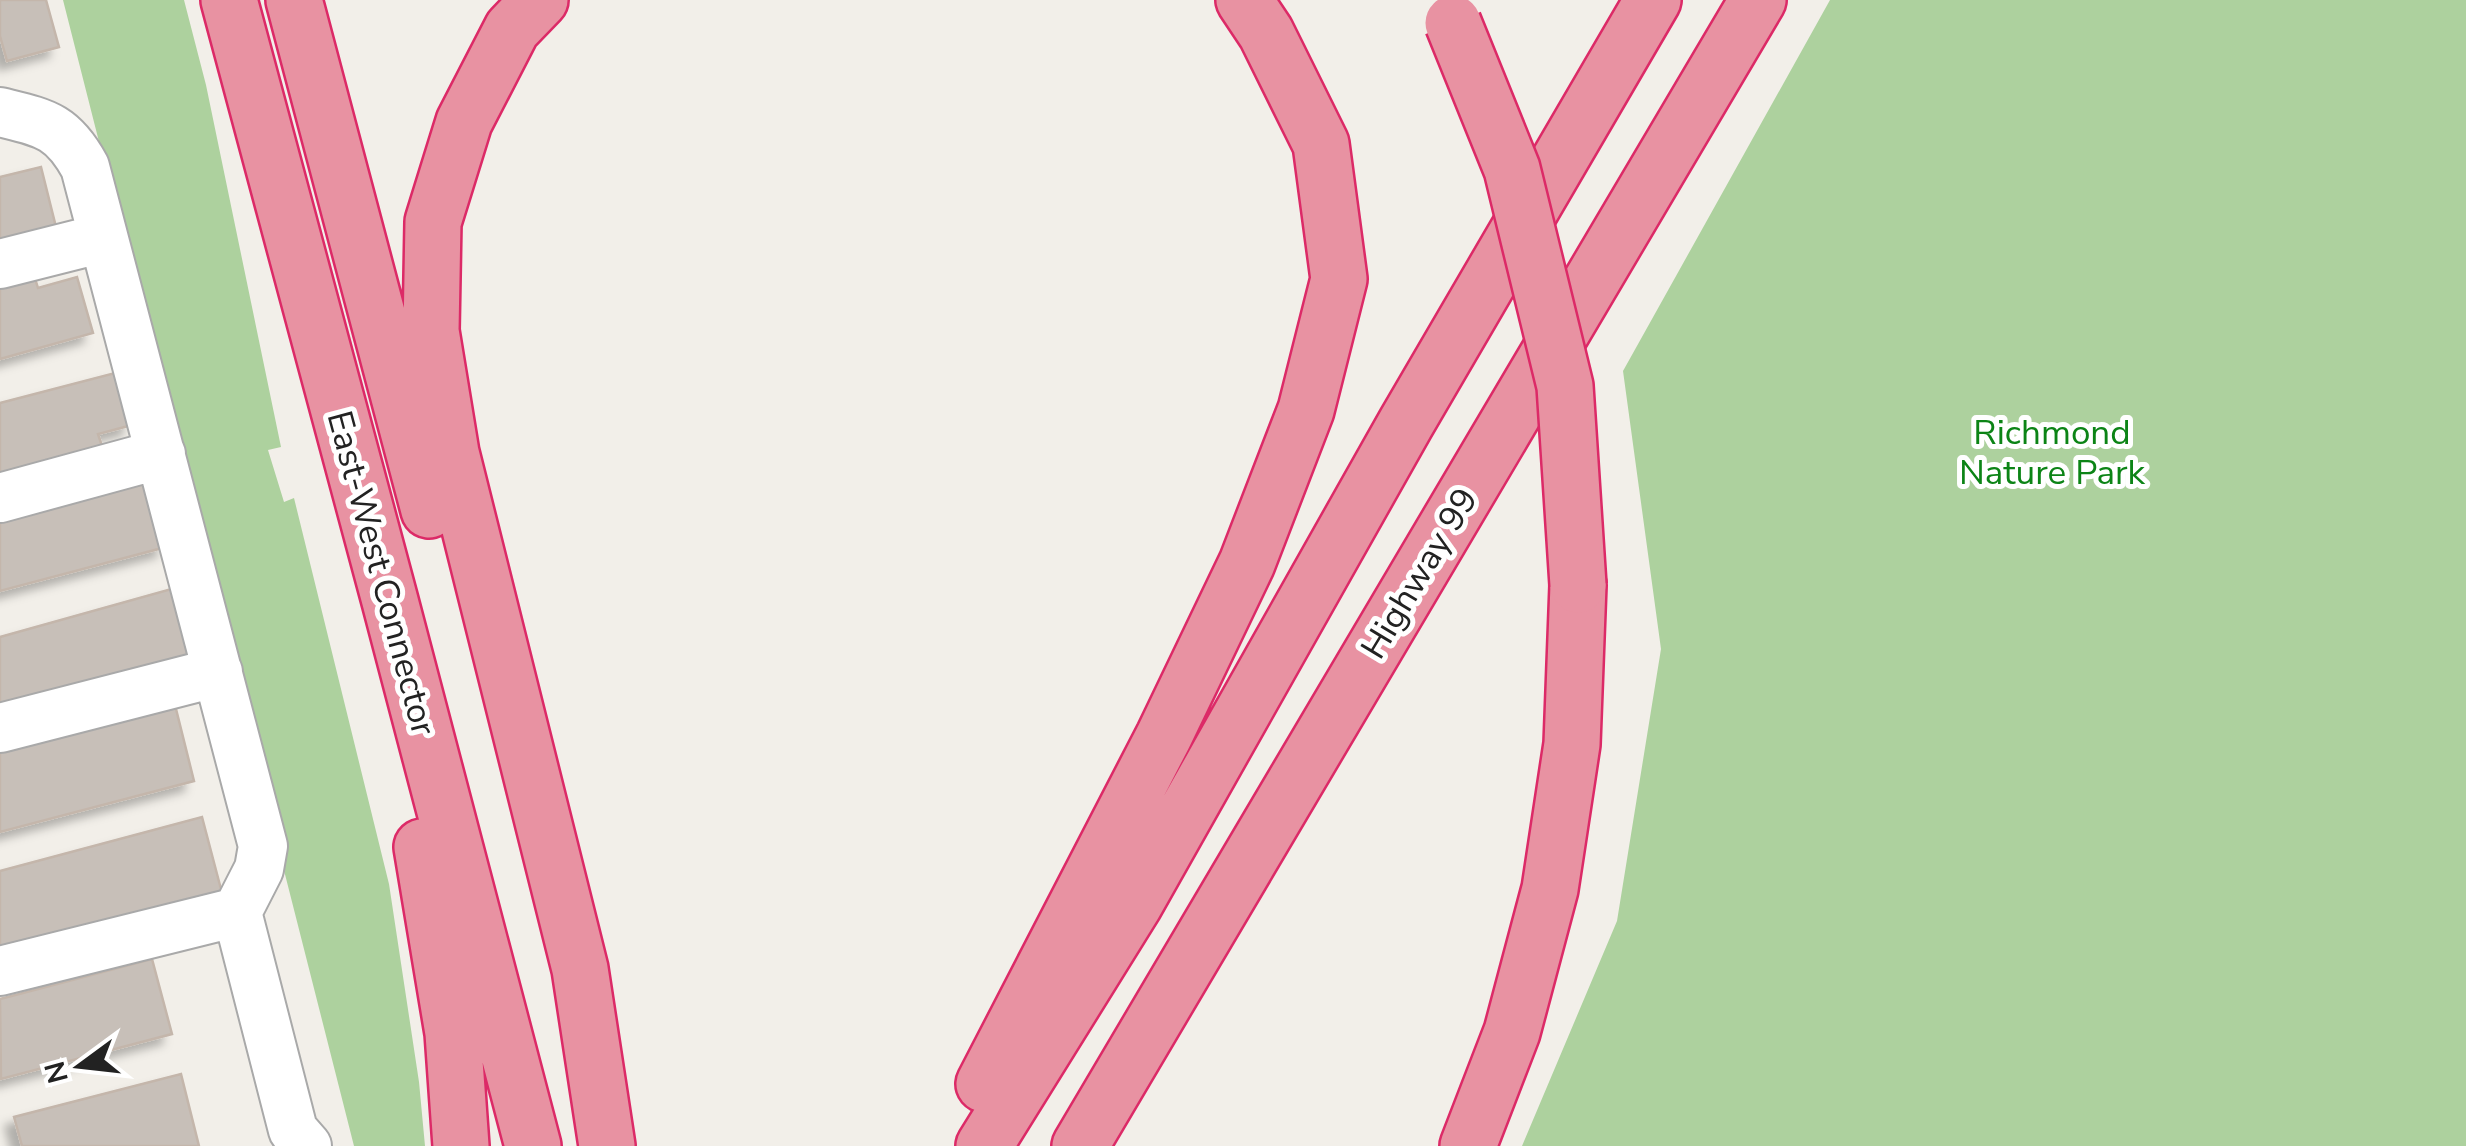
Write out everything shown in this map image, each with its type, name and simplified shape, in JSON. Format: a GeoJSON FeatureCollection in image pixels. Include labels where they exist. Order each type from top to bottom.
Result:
{"type":"FeatureCollection","features":[{"type":"Feature","properties":{"kind":"highway","name":"East-West Connector"},"geometry":{"type":"LineString","coordinates":[[229,0],[533,1146]]}},
{"type":"Feature","properties":{"kind":"highway","name":"East-West Connector"},"geometry":{"type":"LineString","coordinates":[[294,0],[596,1146]]}},
{"type":"Feature","properties":{"kind":"highway"},"geometry":{"type":"LineString","coordinates":[[540,0],[512,29],[464,122],[433,222],[431,331],[451,452],[580,969],[606,1146]]}},
{"type":"Feature","properties":{"kind":"highway"},"geometry":{"type":"LineString","coordinates":[[952,1146],[1164,736],[1246,563],[1306,410],[1339,279],[1321,144],[1266,32],[1244,0]]}},
{"type":"Feature","properties":{"kind":"highway"},"geometry":{"type":"LineString","coordinates":[[984,1146],[1134,906],[1406,423],[1653,0]]}},
{"type":"Feature","properties":{"kind":"highway","name":"Highway 99"},"geometry":{"type":"LineString","coordinates":[[1080,1146],[1758,0]]}},
{"type":"Feature","properties":{"kind":"highway"},"geometry":{"type":"LineString","coordinates":[[1448,11],[1512,169],[1565,386],[1578,585],[1572,744],[1550,889],[1512,1032],[1468,1146]]}},
{"type":"Feature","properties":{"kind":"highway"},"geometry":{"type":"LineString","coordinates":[[390,601],[424,864],[453,1033],[461,1146]]}},
{"type":"Feature","properties":{"kind":"lane"},"geometry":{"type":"LineString","coordinates":[[0,112],[40,122],[60,132],[85,167],[263,846],[259,869],[237,912],[290,1141]]}},
{"type":"Feature","properties":{"kind":"lane"},"geometry":{"type":"LineString","coordinates":[[0,264],[103,238]]}},
{"type":"Feature","properties":{"kind":"lane"},"geometry":{"type":"LineString","coordinates":[[0,498],[160,454]]}},
{"type":"Feature","properties":{"kind":"lane"},"geometry":{"type":"LineString","coordinates":[[0,728],[218,672]]}},
{"type":"Feature","properties":{"kind":"lane"},"geometry":{"type":"LineString","coordinates":[[0,971],[237,912]]}},
{"type":"Feature","properties":{"kind":"green space"},"geometry":{"type":"Polygon","coordinates":[[[63,0],[184,0],[206,85],[281,447],[268,450],[284,502],[294,498],[389,884],[425,1146],[354,1146],[63,0]]]}},
{"type":"Feature","properties":{"kind":"green space","name":"Richmond Nature Park"},"geometry":{"type":"Polygon","coordinates":[[[1830,0],[2466,0],[2466,1146],[1522,1146],[1617,921],[1661,649],[1623,371],[1830,0]]]}},
{"type":"Feature","properties":{"kind":"building"},"geometry":{"type":"Polygon","coordinates":[[[0,0],[46,0],[59,47],[7,61],[0,36],[0,0]]]}},
{"type":"Feature","properties":{"kind":"building"},"geometry":{"type":"Polygon","coordinates":[[[41,167],[57,231],[0,246],[0,177],[41,167]]]}},
{"type":"Feature","properties":{"kind":"building"},"geometry":{"type":"Polygon","coordinates":[[[33,272],[38,288],[77,277],[93,333],[0,359],[0,281],[33,272]]]}},
{"type":"Feature","properties":{"kind":"building"},"geometry":{"type":"Polygon","coordinates":[[[119,372],[132,425],[98,434],[102,446],[0,473],[0,403],[119,372]]]}},
{"type":"Feature","properties":{"kind":"building"},"geometry":{"type":"Polygon","coordinates":[[[148,477],[166,547],[0,591],[0,516],[148,477]]]}},
{"type":"Feature","properties":{"kind":"building"},"geometry":{"type":"Polygon","coordinates":[[[175,588],[195,657],[0,712],[0,637],[175,588]]]}},
{"type":"Feature","properties":{"kind":"building"},"geometry":{"type":"Polygon","coordinates":[[[175,705],[194,781],[0,832],[0,751],[175,705]]]}},
{"type":"Feature","properties":{"kind":"building"},"geometry":{"type":"Polygon","coordinates":[[[202,817],[222,893],[0,952],[0,871],[202,817]]]}},
{"type":"Feature","properties":{"kind":"building"},"geometry":{"type":"Polygon","coordinates":[[[152,959],[172,1034],[1,1079],[0,999],[152,959]]]}},
{"type":"Feature","properties":{"kind":"building"},"geometry":{"type":"Polygon","coordinates":[[[181,1074],[199,1146],[22,1146],[14,1117],[181,1074]]]}}]}
